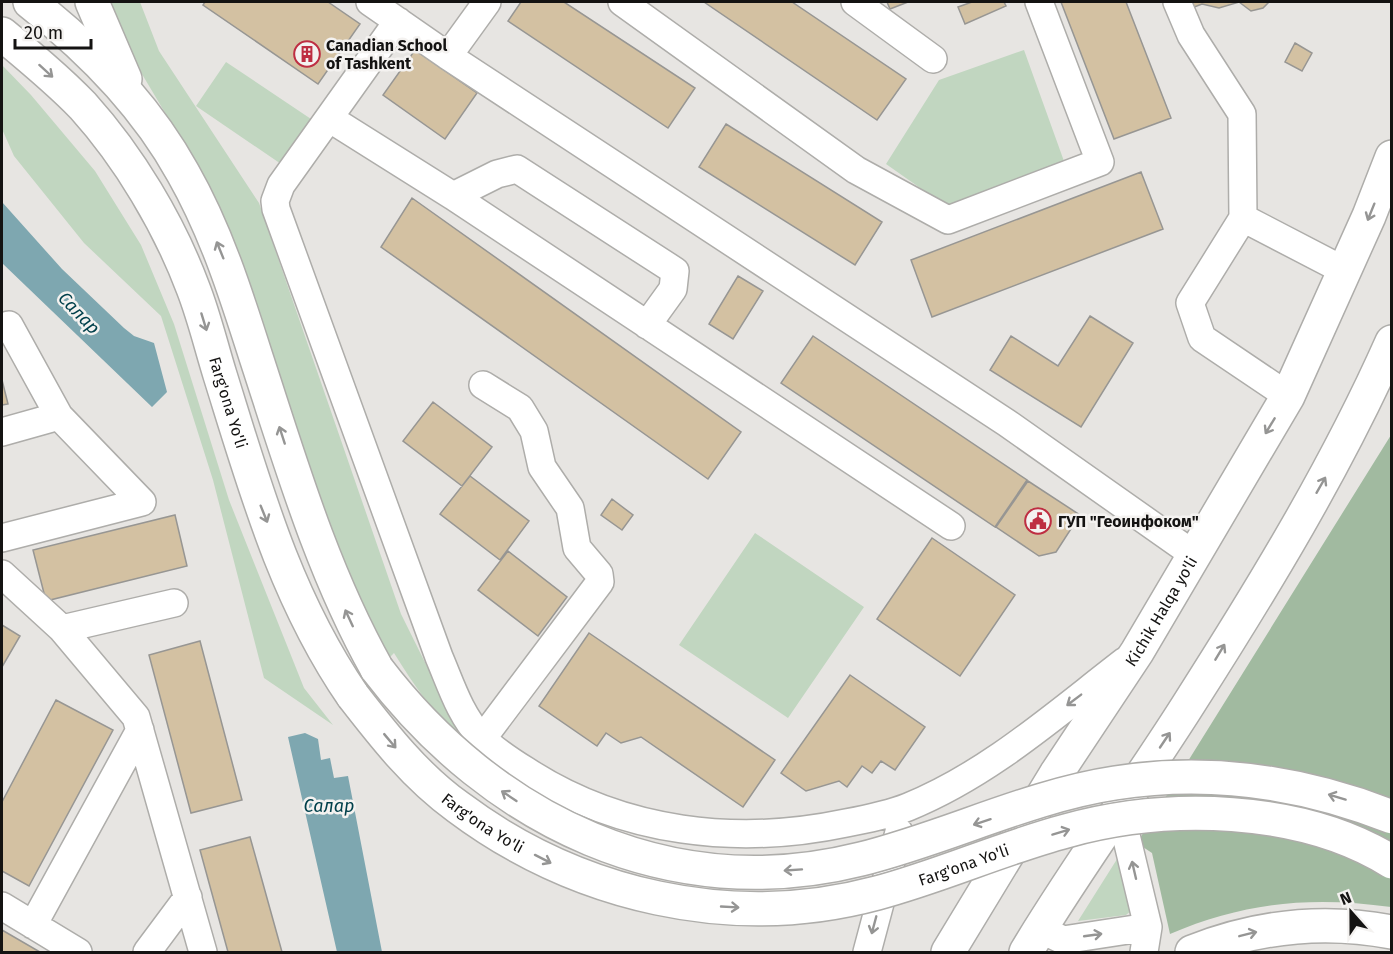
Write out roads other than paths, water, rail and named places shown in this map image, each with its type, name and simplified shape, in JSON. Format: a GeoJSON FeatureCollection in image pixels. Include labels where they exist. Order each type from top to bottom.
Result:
{"type":"FeatureCollection","features":[{"type":"Feature","properties":{"kind":"main road","name":"Farg'ona Yo'li"},"geometry":{"type":"LineString","coordinates":[[30,2],[92,56],[162,139],[182,171],[230,275],[299,489],[334,585],[378,669],[402,701],[452,752],[509,797],[540,815],[604,845],[670,865],[702,869],[770,871],[835,865],[887,852],[1074,792],[1141,780],[1218,777],[1269,781],[1320,792],[1392,817]]}},
{"type":"Feature","properties":{"kind":"main road"},"geometry":{"type":"LineString","coordinates":[[92,2],[140,111]]}},
{"type":"Feature","properties":{"kind":"main road","name":"Farg'ona Yo'li"},"geometry":{"type":"LineString","coordinates":[[2,34],[64,87],[99,126],[143,190],[169,236],[193,287],[260,503],[297,597],[324,654],[353,696],[402,756],[429,783],[474,818],[526,850],[595,882],[667,901],[737,908],[797,906],[844,900],[877,893],[1065,831],[1108,821],[1190,814],[1245,816],[1290,824],[1335,836],[1392,862]]}},
{"type":"Feature","properties":{"kind":"main road","name":"Kichik Halqa yo'li"},"geometry":{"type":"LineString","coordinates":[[948,952],[1056,774],[1137,652],[1288,396],[1345,271],[1392,157]]}},
{"type":"Feature","properties":{"kind":"main road"},"geometry":{"type":"LineString","coordinates":[[1033,941],[1119,806],[1190,703],[1322,484],[1360,412],[1392,342]]}},
{"type":"Feature","properties":{"kind":"main road"},"geometry":{"type":"LineString","coordinates":[[1192,952],[1228,939],[1276,928],[1339,925],[1392,932]]}},
{"type":"Feature","properties":{"kind":"lane"},"geometry":{"type":"LineString","coordinates":[[370,2],[448,56],[1007,423],[1193,554]]}},
{"type":"Feature","properties":{"kind":"lane"},"geometry":{"type":"LineString","coordinates":[[448,56],[488,2]]}},
{"type":"Feature","properties":{"kind":"lane"},"geometry":{"type":"LineString","coordinates":[[622,2],[856,170],[948,220],[1100,162],[1039,2]]}},
{"type":"Feature","properties":{"kind":"lane"},"geometry":{"type":"LineString","coordinates":[[855,2],[933,59]]}},
{"type":"Feature","properties":{"kind":"lane"},"geometry":{"type":"LineString","coordinates":[[1178,2],[1191,35],[1242,114],[1243,218],[1190,303],[1203,339],[1288,396]]}},
{"type":"Feature","properties":{"kind":"lane"},"geometry":{"type":"LineString","coordinates":[[398,21],[281,185],[275,201],[278,217],[444,668],[460,707],[482,739],[518,766],[568,795],[643,823],[692,831],[740,835],[789,833],[874,818],[906,808],[958,784],[1005,753],[1137,652]]}},
{"type":"Feature","properties":{"kind":"lane"},"geometry":{"type":"LineString","coordinates":[[329,118],[453,196],[951,526]]}},
{"type":"Feature","properties":{"kind":"lane"},"geometry":{"type":"LineString","coordinates":[[453,196],[497,174],[517,169],[675,271],[673,289],[647,325]]}},
{"type":"Feature","properties":{"kind":"lane"},"geometry":{"type":"LineString","coordinates":[[1243,218],[1345,271]]}},
{"type":"Feature","properties":{"kind":"lane"},"geometry":{"type":"LineString","coordinates":[[2,327],[9,325],[59,416],[142,502],[2,538]]}},
{"type":"Feature","properties":{"kind":"lane"},"geometry":{"type":"LineString","coordinates":[[482,739],[600,582],[599,573],[577,548],[570,508],[542,467],[534,431],[520,408],[483,386]]}},
{"type":"Feature","properties":{"kind":"lane"},"geometry":{"type":"LineString","coordinates":[[2,432],[59,416]]}},
{"type":"Feature","properties":{"kind":"lane"},"geometry":{"type":"LineString","coordinates":[[2,574],[62,629],[136,717],[203,952]]}},
{"type":"Feature","properties":{"kind":"lane"},"geometry":{"type":"LineString","coordinates":[[62,629],[174,603]]}},
{"type":"Feature","properties":{"kind":"lane"},"geometry":{"type":"LineString","coordinates":[[33,925],[140,730]]}},
{"type":"Feature","properties":{"kind":"lane"},"geometry":{"type":"LineString","coordinates":[[1033,941],[1146,940],[1119,806]]}},
{"type":"Feature","properties":{"kind":"lane"},"geometry":{"type":"LineString","coordinates":[[867,952],[906,808]]}},
{"type":"Feature","properties":{"kind":"lane"},"geometry":{"type":"LineString","coordinates":[[147,952],[188,897]]}},
{"type":"Feature","properties":{"kind":"lane"},"geometry":{"type":"LineString","coordinates":[[2,906],[78,952]]}},
{"type":"Feature","properties":{"kind":"water","name":"Салар"},"geometry":{"type":"Polygon","coordinates":[[[2,202],[62,269],[124,328],[134,336],[154,343],[167,392],[152,407],[2,263],[2,202]]]}},
{"type":"Feature","properties":{"kind":"water","name":"Салар"},"geometry":{"type":"Polygon","coordinates":[[[305,733],[318,739],[321,760],[330,758],[334,778],[348,776],[382,952],[337,952],[288,737],[305,733]]]}},
{"type":"Feature","properties":{"kind":"place","name":"Canadian School of Tashkent"},"geometry":{"type":"Point","coordinates":[307,54]}},
{"type":"Feature","properties":{"kind":"place","name":"ГУП \"Геоинфоком\""},"geometry":{"type":"Point","coordinates":[1038,521]}}]}
